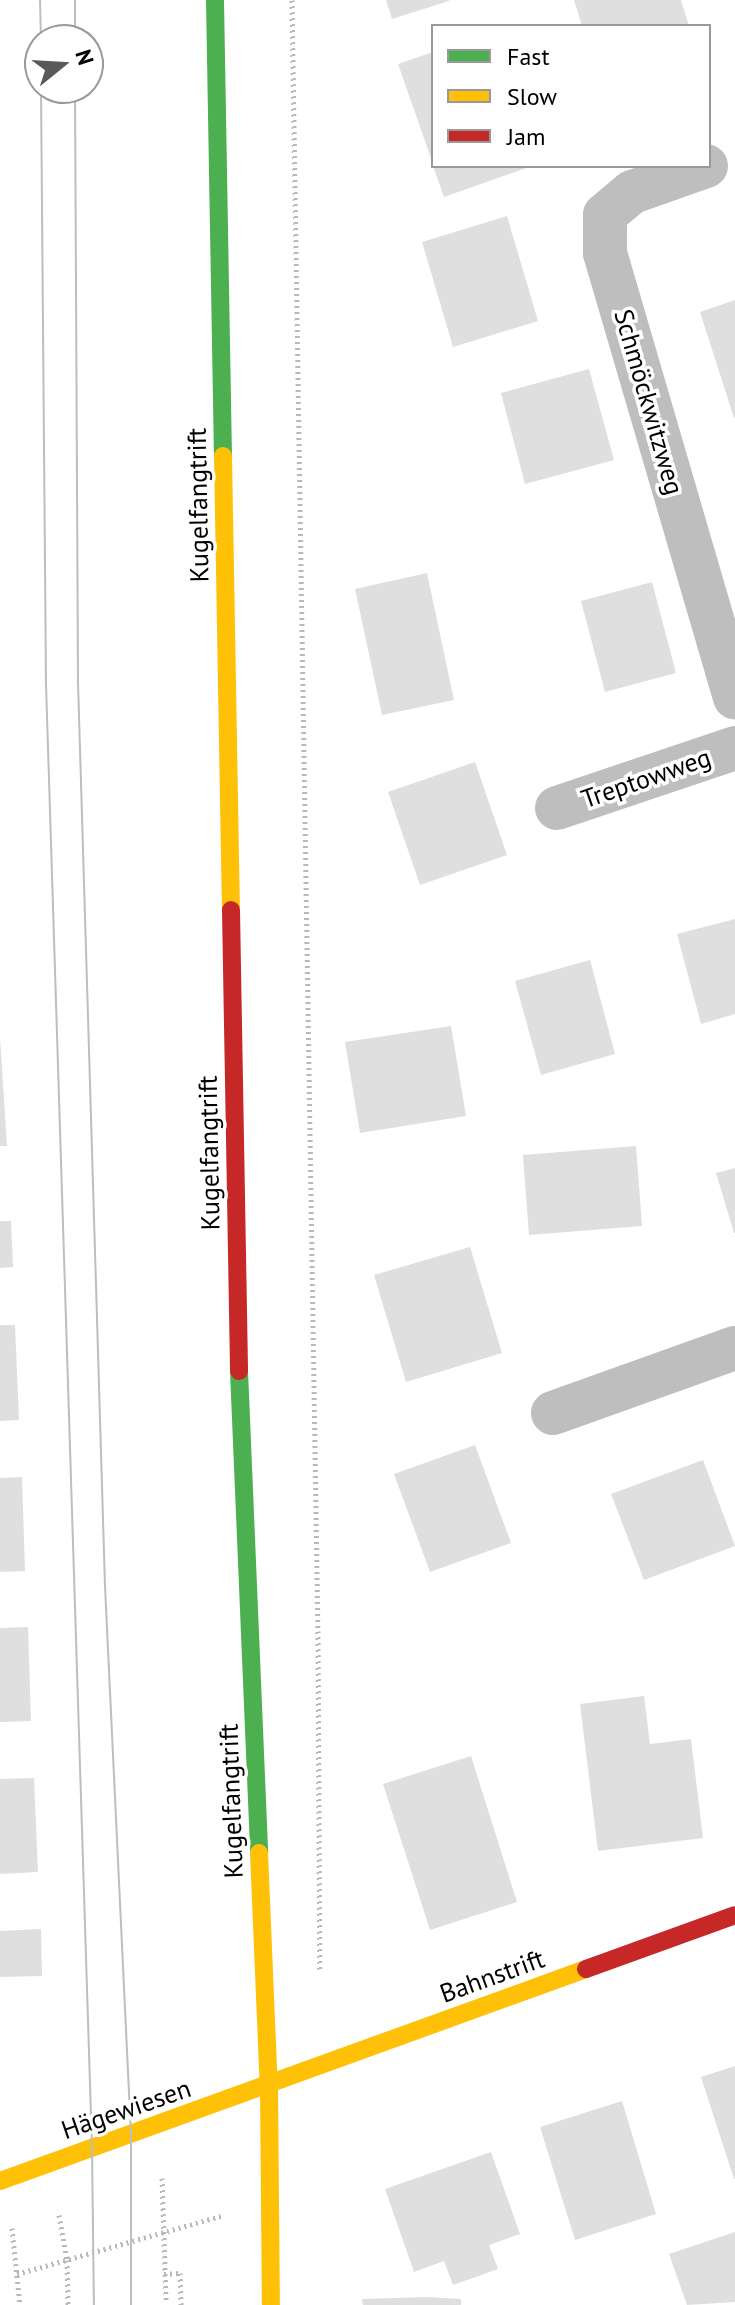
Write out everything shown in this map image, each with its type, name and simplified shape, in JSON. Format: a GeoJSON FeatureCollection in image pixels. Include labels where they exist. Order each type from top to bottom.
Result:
{"type":"FeatureCollection","features":[{"type":"Feature","properties":{"kind":"street","name":"Kugelfangtrift"},"geometry":{"type":"LineString","coordinates":[[215,0],[239,1368],[269,2087],[271,2305]]}},
{"type":"Feature","properties":{"kind":"street","name":"Schmöckwitzweg"},"geometry":{"type":"LineString","coordinates":[[711,164],[735,156]]}},
{"type":"Feature","properties":{"kind":"street","name":"Schmöckwitzweg"},"geometry":{"type":"LineString","coordinates":[[699,168],[632,192],[605,215],[605,253],[735,697]]}},
{"type":"Feature","properties":{"kind":"street","name":"Treptowweg"},"geometry":{"type":"LineString","coordinates":[[557,808],[735,748]]}},
{"type":"Feature","properties":{"kind":"street"},"geometry":{"type":"LineString","coordinates":[[553,1413],[735,1348]]}},
{"type":"Feature","properties":{"kind":"street","name":"Bahnstrift"},"geometry":{"type":"LineString","coordinates":[[269,2087],[735,1915]]}},
{"type":"Feature","properties":{"kind":"street","name":"Hägewiesen"},"geometry":{"type":"LineString","coordinates":[[4,2180],[269,2087]]}},
{"type":"Feature","properties":{"kind":"path"},"geometry":{"type":"LineString","coordinates":[[292,0],[318,1631],[320,1989]]}},
{"type":"Feature","properties":{"kind":"path"},"geometry":{"type":"LineString","coordinates":[[160,2125],[166,2300]]}},
{"type":"Feature","properties":{"kind":"path"},"geometry":{"type":"LineString","coordinates":[[50,2163],[67,2260],[68,2305]]}},
{"type":"Feature","properties":{"kind":"path"},"geometry":{"type":"LineString","coordinates":[[4,2180],[20,2305]]}},
{"type":"Feature","properties":{"kind":"path"},"geometry":{"type":"LineString","coordinates":[[17,2274],[219,2216]]}},
{"type":"Feature","properties":{"kind":"path"},"geometry":{"type":"LineString","coordinates":[[164,2274],[180,2273],[181,2305]]}},
{"type":"Feature","properties":{"kind":"building"},"geometry":{"type":"Polygon","coordinates":[[[386,0],[449,0],[449,1],[392,19],[386,0]]]}},
{"type":"Feature","properties":{"kind":"building"},"geometry":{"type":"Polygon","coordinates":[[[574,0],[681,0],[688,24],[581,24],[574,0]]]}},
{"type":"Feature","properties":{"kind":"building"},"geometry":{"type":"Polygon","coordinates":[[[431,53],[431,158],[398,64],[431,53]]]}},
{"type":"Feature","properties":{"kind":"building"},"geometry":{"type":"Polygon","coordinates":[[[434,168],[526,168],[444,197],[434,168]]]}},
{"type":"Feature","properties":{"kind":"building"},"geometry":{"type":"Polygon","coordinates":[[[507,216],[538,321],[453,347],[422,242],[507,216]]]}},
{"type":"Feature","properties":{"kind":"building"},"geometry":{"type":"Polygon","coordinates":[[[735,300],[735,418],[734,418],[700,312],[735,300]]]}},
{"type":"Feature","properties":{"kind":"building"},"geometry":{"type":"Polygon","coordinates":[[[589,369],[614,460],[525,484],[501,393],[589,369]]]}},
{"type":"Feature","properties":{"kind":"building"},"geometry":{"type":"Polygon","coordinates":[[[427,573],[454,700],[382,715],[355,589],[427,573]]]}},
{"type":"Feature","properties":{"kind":"building"},"geometry":{"type":"Polygon","coordinates":[[[652,582],[676,673],[605,692],[581,601],[652,582]]]}},
{"type":"Feature","properties":{"kind":"building"},"geometry":{"type":"Polygon","coordinates":[[[475,762],[507,855],[420,885],[388,792],[475,762]]]}},
{"type":"Feature","properties":{"kind":"building"},"geometry":{"type":"Polygon","coordinates":[[[735,919],[735,1014],[701,1024],[677,934],[735,919]]]}},
{"type":"Feature","properties":{"kind":"building"},"geometry":{"type":"Polygon","coordinates":[[[590,960],[615,1054],[541,1075],[515,981],[590,960]]]}},
{"type":"Feature","properties":{"kind":"building"},"geometry":{"type":"Polygon","coordinates":[[[451,1026],[466,1116],[360,1133],[345,1042],[451,1026]]]}},
{"type":"Feature","properties":{"kind":"building"},"geometry":{"type":"Polygon","coordinates":[[[0,1037],[7,1146],[0,1146],[0,1037]]]}},
{"type":"Feature","properties":{"kind":"building"},"geometry":{"type":"Polygon","coordinates":[[[636,1146],[642,1226],[529,1235],[523,1155],[636,1146]]]}},
{"type":"Feature","properties":{"kind":"building"},"geometry":{"type":"Polygon","coordinates":[[[735,1168],[735,1233],[734,1233],[716,1173],[735,1168]]]}},
{"type":"Feature","properties":{"kind":"building"},"geometry":{"type":"Polygon","coordinates":[[[0,1221],[11,1221],[13,1267],[0,1268],[0,1221]]]}},
{"type":"Feature","properties":{"kind":"building"},"geometry":{"type":"Polygon","coordinates":[[[470,1247],[502,1353],[406,1382],[374,1275],[470,1247]]]}},
{"type":"Feature","properties":{"kind":"building"},"geometry":{"type":"Polygon","coordinates":[[[0,1325],[15,1325],[19,1420],[0,1421],[0,1325]]]}},
{"type":"Feature","properties":{"kind":"building"},"geometry":{"type":"Polygon","coordinates":[[[475,1445],[511,1543],[430,1572],[394,1474],[475,1445]]]}},
{"type":"Feature","properties":{"kind":"building"},"geometry":{"type":"Polygon","coordinates":[[[703,1460],[735,1546],[644,1580],[611,1494],[703,1460]]]}},
{"type":"Feature","properties":{"kind":"building"},"geometry":{"type":"Polygon","coordinates":[[[22,1477],[25,1571],[0,1572],[0,1478],[22,1477]]]}},
{"type":"Feature","properties":{"kind":"building"},"geometry":{"type":"Polygon","coordinates":[[[28,1627],[31,1721],[0,1722],[0,1628],[28,1627]]]}},
{"type":"Feature","properties":{"kind":"building"},"geometry":{"type":"Polygon","coordinates":[[[644,1696],[650,1744],[691,1739],[703,1838],[598,1851],[580,1704],[644,1696]]]}},
{"type":"Feature","properties":{"kind":"building"},"geometry":{"type":"Polygon","coordinates":[[[471,1756],[517,1902],[430,1930],[383,1784],[471,1756]]]}},
{"type":"Feature","properties":{"kind":"building"},"geometry":{"type":"Polygon","coordinates":[[[34,1778],[38,1872],[0,1874],[0,1779],[34,1778]]]}},
{"type":"Feature","properties":{"kind":"building"},"geometry":{"type":"Polygon","coordinates":[[[41,1929],[42,1976],[0,1977],[0,1931],[41,1929]]]}},
{"type":"Feature","properties":{"kind":"building"},"geometry":{"type":"Polygon","coordinates":[[[735,2066],[735,2179],[734,2179],[701,2077],[735,2066]]]}},
{"type":"Feature","properties":{"kind":"building"},"geometry":{"type":"Polygon","coordinates":[[[622,2101],[656,2214],[575,2240],[540,2127],[622,2101]]]}},
{"type":"Feature","properties":{"kind":"building"},"geometry":{"type":"Polygon","coordinates":[[[491,2152],[520,2234],[489,2245],[498,2269],[453,2285],[444,2261],[414,2272],[385,2189],[491,2152]]]}},
{"type":"Feature","properties":{"kind":"building"},"geometry":{"type":"Polygon","coordinates":[[[735,2232],[735,2302],[687,2305],[669,2254],[735,2232]]]}},
{"type":"Feature","properties":{"kind":"building"},"geometry":{"type":"Polygon","coordinates":[[[362,2299],[461,2299],[461,2305],[363,2305],[362,2299]]]}},
{"type":"Feature","properties":{"kind":"tram line"},"geometry":{"type":"LineString","coordinates":[[40,0],[41,24]]}},
{"type":"Feature","properties":{"kind":"tram line"},"geometry":{"type":"LineString","coordinates":[[75,0],[75,24]]}},
{"type":"Feature","properties":{"kind":"tram line"},"geometry":{"type":"LineString","coordinates":[[41,104],[46,684],[92,2148],[94,2305]]}},
{"type":"Feature","properties":{"kind":"tram line"},"geometry":{"type":"LineString","coordinates":[[75,104],[78,682],[105,1586],[131,2135],[131,2305]]}},
{"type":"Feature","properties":{"kind":"traffic: fast"},"geometry":{"type":"LineString","coordinates":[[215,0],[223,456]]}},
{"type":"Feature","properties":{"kind":"traffic: fast"},"geometry":{"type":"LineString","coordinates":[[239,1371],[259,1853]]}},
{"type":"Feature","properties":{"kind":"traffic: slow"},"geometry":{"type":"LineString","coordinates":[[223,456],[231,910]]}},
{"type":"Feature","properties":{"kind":"traffic: slow"},"geometry":{"type":"LineString","coordinates":[[259,1853],[269,2087],[271,2305]]}},
{"type":"Feature","properties":{"kind":"traffic: slow"},"geometry":{"type":"LineString","coordinates":[[0,2181],[586,1969]]}},
{"type":"Feature","properties":{"kind":"traffic: jam"},"geometry":{"type":"LineString","coordinates":[[231,910],[239,1371]]}},
{"type":"Feature","properties":{"kind":"traffic: jam"},"geometry":{"type":"LineString","coordinates":[[586,1969],[735,1915]]}}]}
